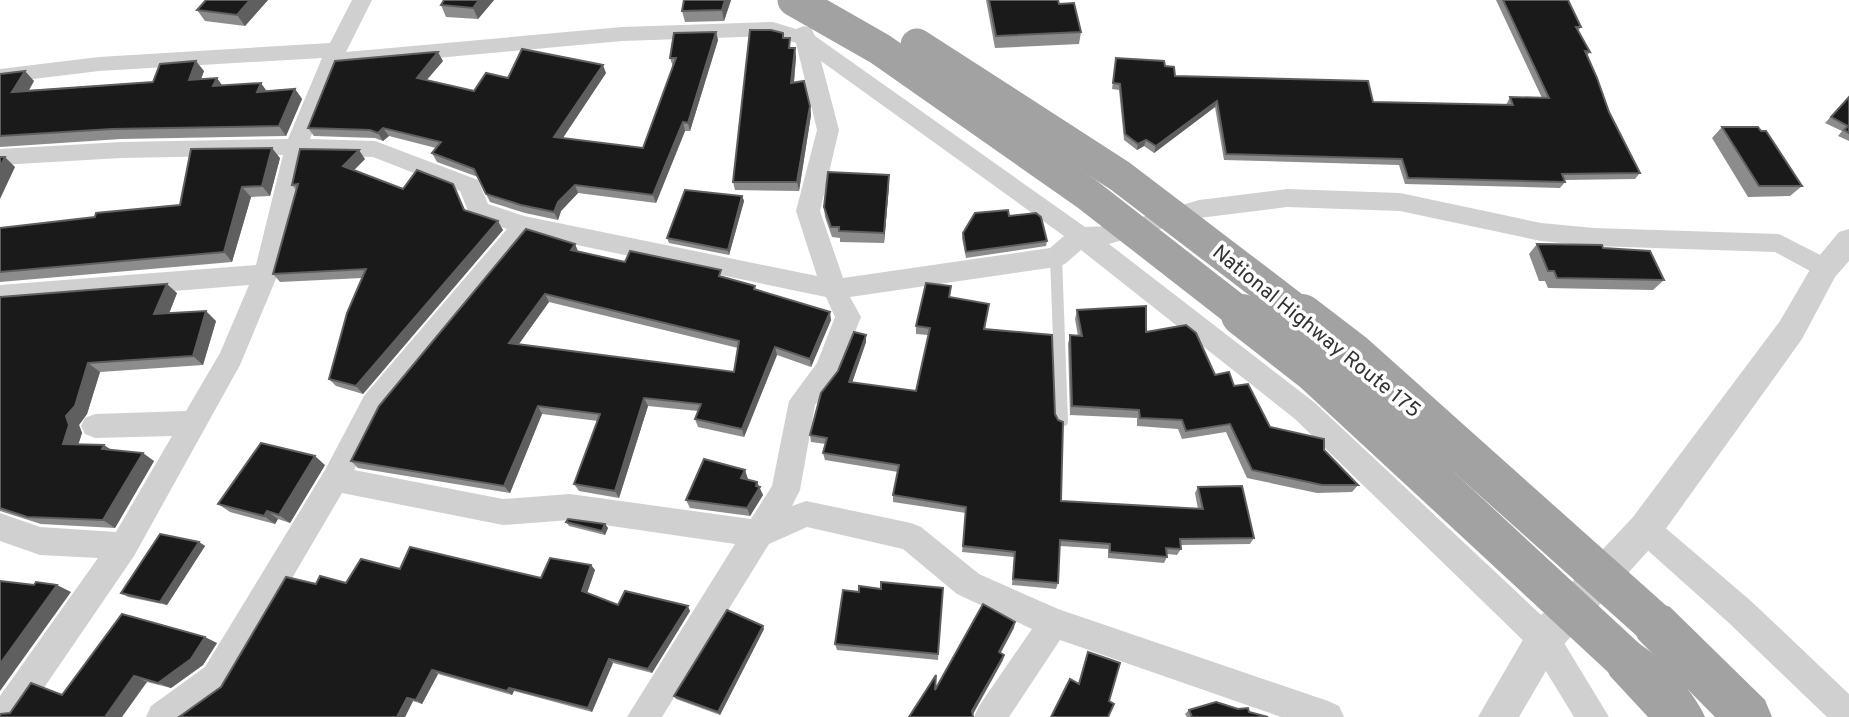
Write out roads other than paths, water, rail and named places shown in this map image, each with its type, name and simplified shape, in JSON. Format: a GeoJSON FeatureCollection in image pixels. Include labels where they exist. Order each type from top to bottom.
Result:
{"type":"FeatureCollection","features":[{"type":"Feature","properties":{"kind":"highway","name":"National Highway Route 175"},"geometry":{"type":"LineString","coordinates":[[794,0],[880,49],[1087,194],[1315,372],[1626,660],[1681,717]]}},
{"type":"Feature","properties":{"kind":"highway","name":"National Highway Route 175"},"geometry":{"type":"LineString","coordinates":[[844,0],[1120,176],[1353,354],[1654,623],[1748,717]]}},
{"type":"Feature","properties":{"kind":"street"},"geometry":{"type":"LineString","coordinates":[[5,717],[124,546],[231,356],[266,274],[296,147],[333,56],[362,0]]}},
{"type":"Feature","properties":{"kind":"street"},"geometry":{"type":"LineString","coordinates":[[643,717],[786,491],[802,401],[828,369],[848,317],[834,289],[808,211],[828,130],[804,38],[800,0]]}},
{"type":"Feature","properties":{"kind":"street"},"geometry":{"type":"LineString","coordinates":[[0,76],[99,64],[333,56],[621,34],[773,29],[804,38],[1082,236],[1305,411],[1544,639],[1593,717]]}},
{"type":"Feature","properties":{"kind":"street"},"geometry":{"type":"LineString","coordinates":[[0,157],[121,150],[296,147],[375,149],[470,186],[478,210],[524,225],[834,289],[1056,257],[1082,236],[1112,235],[1199,209],[1287,198],[1400,202],[1541,232],[1594,237],[1779,243],[1825,269]]}},
{"type":"Feature","properties":{"kind":"street"},"geometry":{"type":"LineString","coordinates":[[162,717],[216,678],[335,479],[374,404],[524,225]]}},
{"type":"Feature","properties":{"kind":"street"},"geometry":{"type":"LineString","coordinates":[[1497,717],[1544,639],[1645,529],[1791,330],[1825,269],[1849,240]]}},
{"type":"Feature","properties":{"kind":"street"},"geometry":{"type":"LineString","coordinates":[[0,295],[266,274]]}},
{"type":"Feature","properties":{"kind":"street"},"geometry":{"type":"LineString","coordinates":[[95,426],[194,423]]}},
{"type":"Feature","properties":{"kind":"street"},"geometry":{"type":"LineString","coordinates":[[335,479],[503,512],[570,508],[758,534],[806,514],[911,537],[968,584],[1054,623],[1328,717]]}},
{"type":"Feature","properties":{"kind":"street"},"geometry":{"type":"LineString","coordinates":[[0,527],[40,541],[124,546]]}},
{"type":"Feature","properties":{"kind":"street"},"geometry":{"type":"LineString","coordinates":[[1645,529],[1740,612],[1849,716]]}},
{"type":"Feature","properties":{"kind":"street"},"geometry":{"type":"LineString","coordinates":[[990,717],[1054,623]]}},
{"type":"Feature","properties":{"kind":"lane"},"geometry":{"type":"LineString","coordinates":[[1056,257],[1062,421]]}}]}
